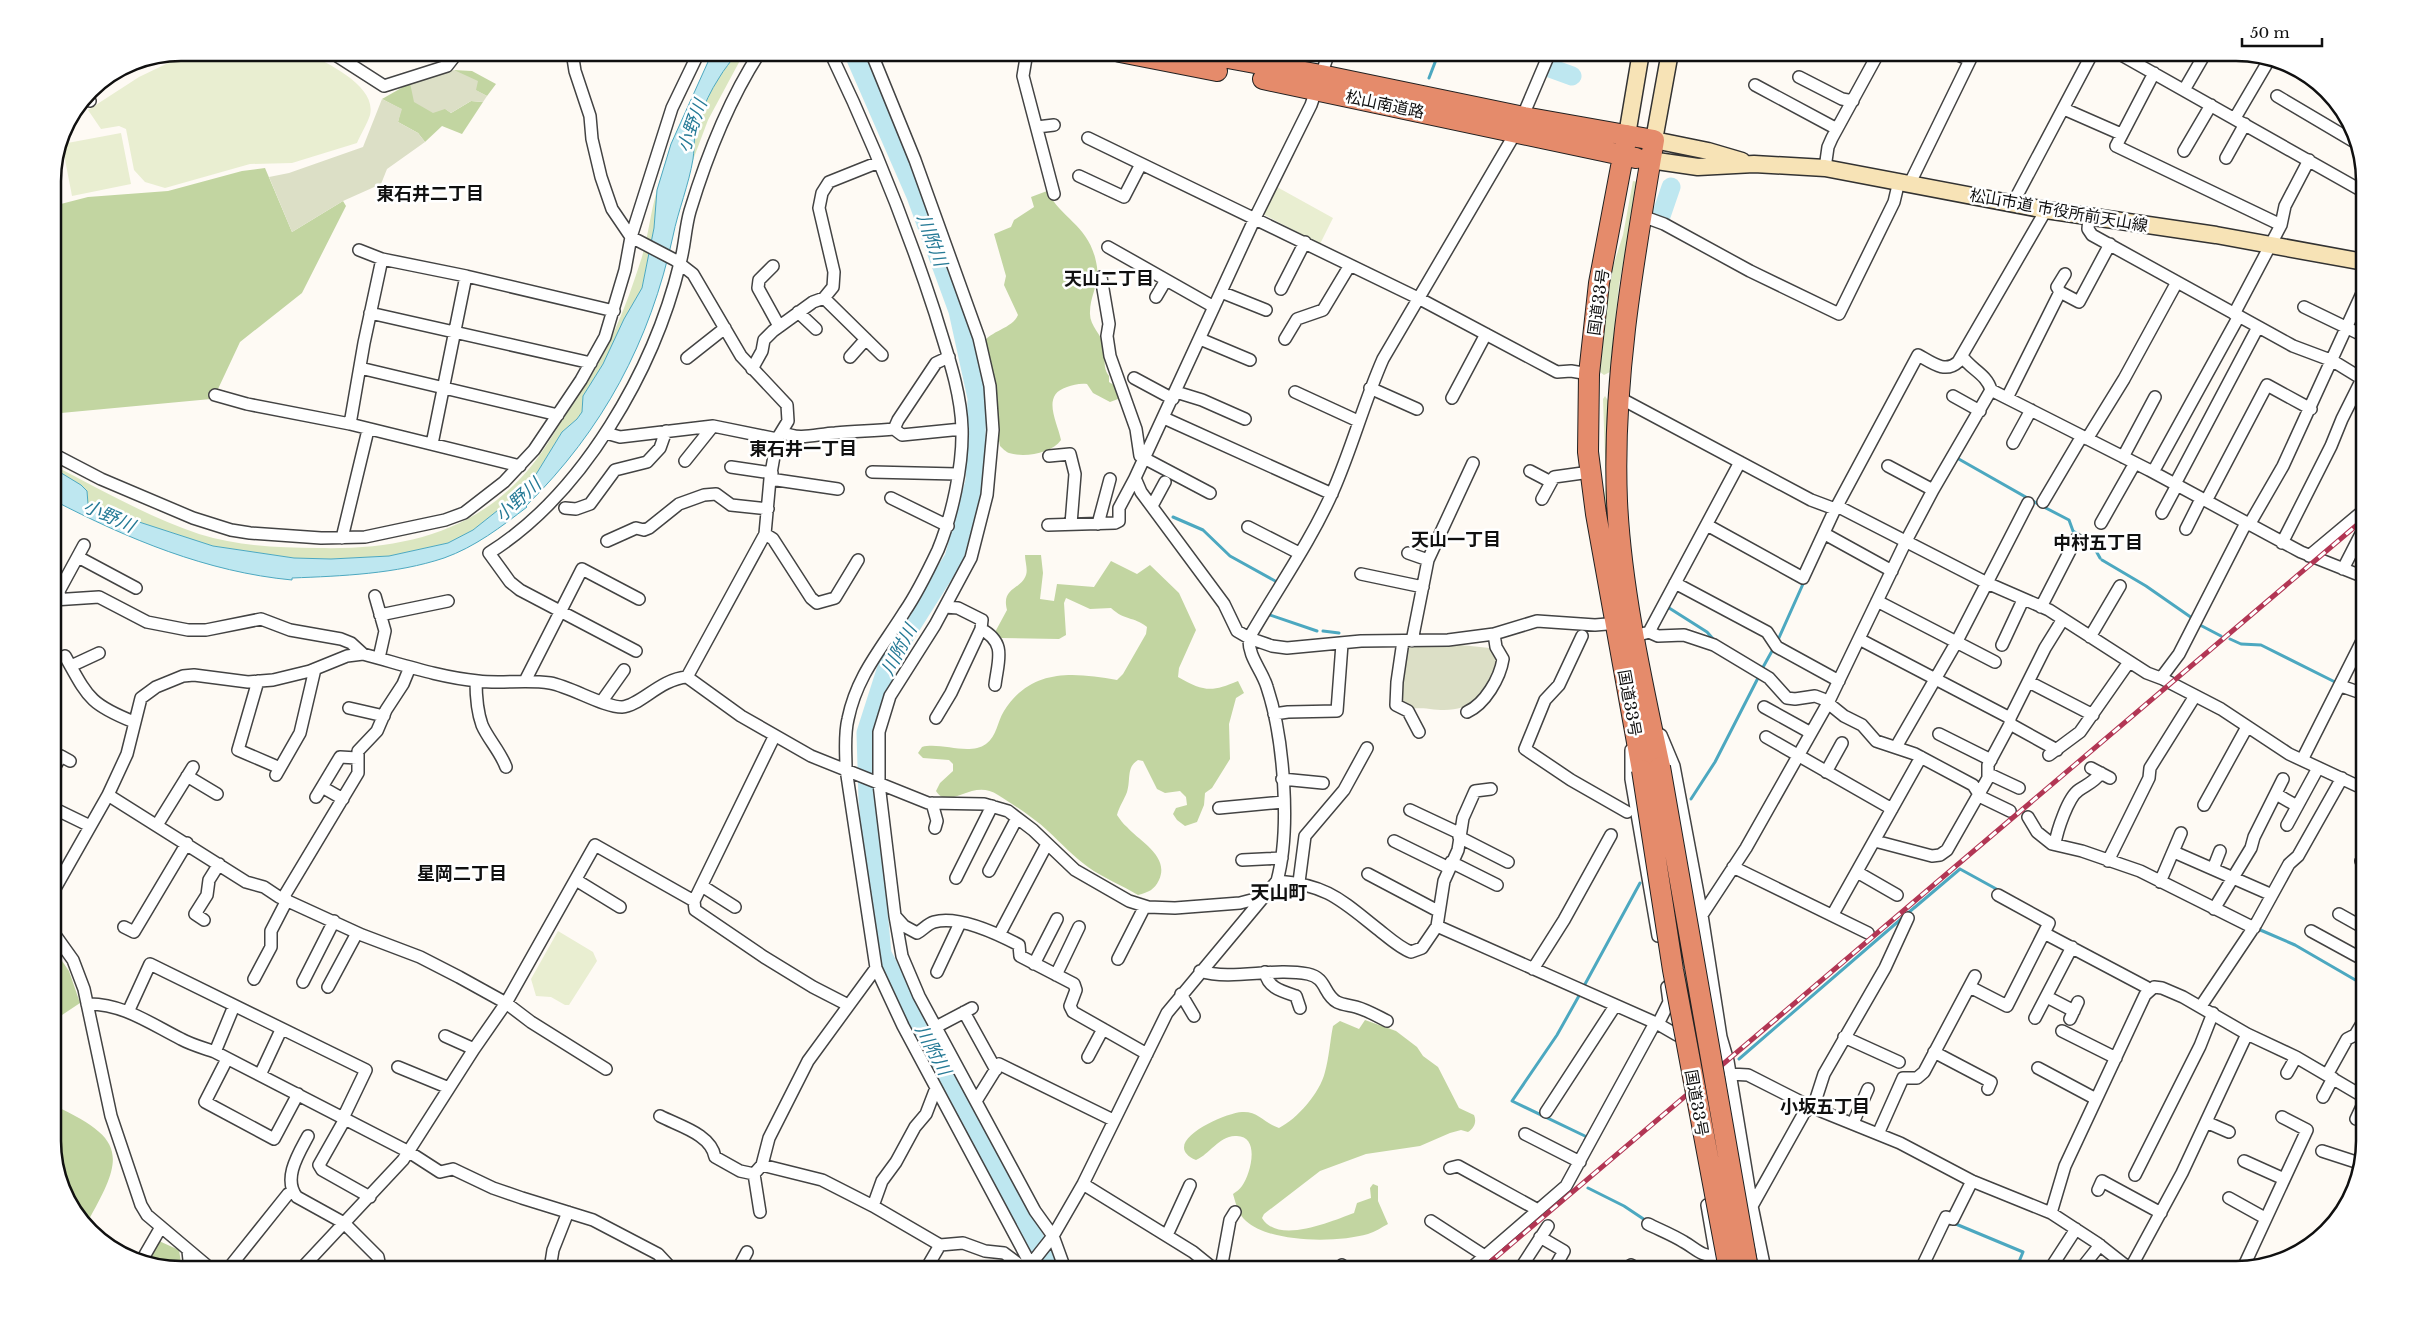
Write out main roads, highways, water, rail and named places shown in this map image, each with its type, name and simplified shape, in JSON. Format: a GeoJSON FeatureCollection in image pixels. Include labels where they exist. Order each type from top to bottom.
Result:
{"type":"FeatureCollection","features":[{"type":"Feature","properties":{"kind":"highway","name":"松山南道路"},"geometry":{"type":"LineString","coordinates":[[1181,61],[1319,82]]}},
{"type":"Feature","properties":{"kind":"highway","name":"松山南道路"},"geometry":{"type":"LineString","coordinates":[[1232,61],[1319,82],[1520,124],[1624,155],[1650,160]]}},
{"type":"Feature","properties":{"kind":"highway","name":"松山南道路"},"geometry":{"type":"LineString","coordinates":[[1520,124],[1627,135],[1654,140]]}},
{"type":"Feature","properties":{"kind":"highway","name":"国道33号"},"geometry":{"type":"LineString","coordinates":[[1627,135],[1599,283],[1589,374],[1588,452],[1590,472],[1633,629]]}},
{"type":"Feature","properties":{"kind":"highway","name":"国道33号"},"geometry":{"type":"LineString","coordinates":[[1654,140],[1619,374],[1617,503],[1633,629],[1638,702],[1746,1261]]}},
{"type":"Feature","properties":{"kind":"highway","name":"国道33号"},"geometry":{"type":"LineString","coordinates":[[1651,768],[1673,970],[1718,1261]]}},
{"type":"Feature","properties":{"kind":"water","name":"小野川"},"geometry":{"type":"Polygon","coordinates":[[[708,61],[731,61],[705,103],[697,124],[691,168],[663,275],[637,348],[620,382],[578,447],[527,507],[477,542],[444,558],[407,568],[369,573],[292,578],[292,580],[229,570],[169,552],[110,528],[62,504],[62,473],[87,491],[88,504],[96,508],[213,546],[294,558],[331,559],[389,556],[448,543],[473,530],[517,495],[535,476],[562,432],[582,412],[583,396],[603,364],[624,319],[642,288],[654,228],[657,190],[671,144],[708,61]]]}},
{"type":"Feature","properties":{"kind":"waterway","name":"川附川"},"geometry":{"type":"LineString","coordinates":[[857,61],[916,196],[958,311],[977,398],[975,481],[954,558],[889,661],[866,733],[868,800],[882,954],[1047,1261]]}},
{"type":"Feature","properties":{"kind":"waterway"},"geometry":{"type":"LineString","coordinates":[[1429,78],[1436,61]]}},
{"type":"Feature","properties":{"kind":"waterway"},"geometry":{"type":"LineString","coordinates":[[1550,68],[1572,76]]}},
{"type":"Feature","properties":{"kind":"waterway"},"geometry":{"type":"LineString","coordinates":[[1660,219],[1671,187]]}},
{"type":"Feature","properties":{"kind":"waterway"},"geometry":{"type":"LineString","coordinates":[[1957,458],[2038,504]]}},
{"type":"Feature","properties":{"kind":"waterway"},"geometry":{"type":"LineString","coordinates":[[2042,506],[2069,520],[2073,531],[2091,542],[2100,558]]}},
{"type":"Feature","properties":{"kind":"waterway"},"geometry":{"type":"LineString","coordinates":[[1173,517],[1203,530],[1230,556],[1277,582]]}},
{"type":"Feature","properties":{"kind":"waterway"},"geometry":{"type":"LineString","coordinates":[[2102,560],[2146,586],[2192,618]]}},
{"type":"Feature","properties":{"kind":"waterway"},"geometry":{"type":"LineString","coordinates":[[1778,640],[1803,584]]}},
{"type":"Feature","properties":{"kind":"waterway"},"geometry":{"type":"LineString","coordinates":[[1666,606],[1707,632],[1714,640]]}},
{"type":"Feature","properties":{"kind":"waterway"},"geometry":{"type":"LineString","coordinates":[[1267,614],[1317,631]]}},
{"type":"Feature","properties":{"kind":"waterway"},"geometry":{"type":"LineString","coordinates":[[2200,625],[2221,636]]}},
{"type":"Feature","properties":{"kind":"waterway"},"geometry":{"type":"LineString","coordinates":[[1323,631],[1339,633]]}},
{"type":"Feature","properties":{"kind":"waterway"},"geometry":{"type":"LineString","coordinates":[[2230,639],[2241,644],[2261,645],[2337,683]]}},
{"type":"Feature","properties":{"kind":"waterway"},"geometry":{"type":"LineString","coordinates":[[1762,669],[1772,651]]}},
{"type":"Feature","properties":{"kind":"waterway"},"geometry":{"type":"LineString","coordinates":[[1691,799],[1715,762],[1758,678]]}},
{"type":"Feature","properties":{"kind":"waterway"},"geometry":{"type":"LineString","coordinates":[[1960,869],[2000,891]]}},
{"type":"Feature","properties":{"kind":"waterway"},"geometry":{"type":"LineString","coordinates":[[1914,908],[1960,869]]}},
{"type":"Feature","properties":{"kind":"waterway"},"geometry":{"type":"LineString","coordinates":[[1584,986],[1640,883]]}},
{"type":"Feature","properties":{"kind":"waterway"},"geometry":{"type":"LineString","coordinates":[[1739,1059],[1915,907]]}},
{"type":"Feature","properties":{"kind":"waterway"},"geometry":{"type":"LineString","coordinates":[[2258,929],[2295,945],[2356,980]]}},
{"type":"Feature","properties":{"kind":"waterway"},"geometry":{"type":"LineString","coordinates":[[1580,994],[1557,1035],[1512,1101],[1587,1137],[1585,1140]]}},
{"type":"Feature","properties":{"kind":"waterway"},"geometry":{"type":"LineString","coordinates":[[2313,1061],[2326,1068]]}},
{"type":"Feature","properties":{"kind":"waterway"},"geometry":{"type":"LineString","coordinates":[[1588,1188],[1624,1206],[1648,1222]]}},
{"type":"Feature","properties":{"kind":"waterway"},"geometry":{"type":"LineString","coordinates":[[1951,1222],[2023,1252],[2019,1261]]}},
{"type":"Feature","properties":{"kind":"railway"},"geometry":{"type":"LineString","coordinates":[[1491,1261],[2355,526]]}},
{"type":"Feature","properties":{"kind":"district","name":"東石井二丁目"},"geometry":{"type":"Point","coordinates":[430,194]}},
{"type":"Feature","properties":{"kind":"district","name":"天山二丁目"},"geometry":{"type":"Point","coordinates":[1109,279]}},
{"type":"Feature","properties":{"kind":"district","name":"東石井一丁目"},"geometry":{"type":"Point","coordinates":[803,449]}},
{"type":"Feature","properties":{"kind":"district","name":"天山一丁目"},"geometry":{"type":"Point","coordinates":[1456,540]}},
{"type":"Feature","properties":{"kind":"district","name":"中村五丁目"},"geometry":{"type":"Point","coordinates":[2098,543]}},
{"type":"Feature","properties":{"kind":"district","name":"星岡二丁目"},"geometry":{"type":"Point","coordinates":[462,874]}},
{"type":"Feature","properties":{"kind":"district","name":"天山町"},"geometry":{"type":"Point","coordinates":[1279,892]}},
{"type":"Feature","properties":{"kind":"district","name":"小坂五丁目"},"geometry":{"type":"Point","coordinates":[1825,1107]}}]}
